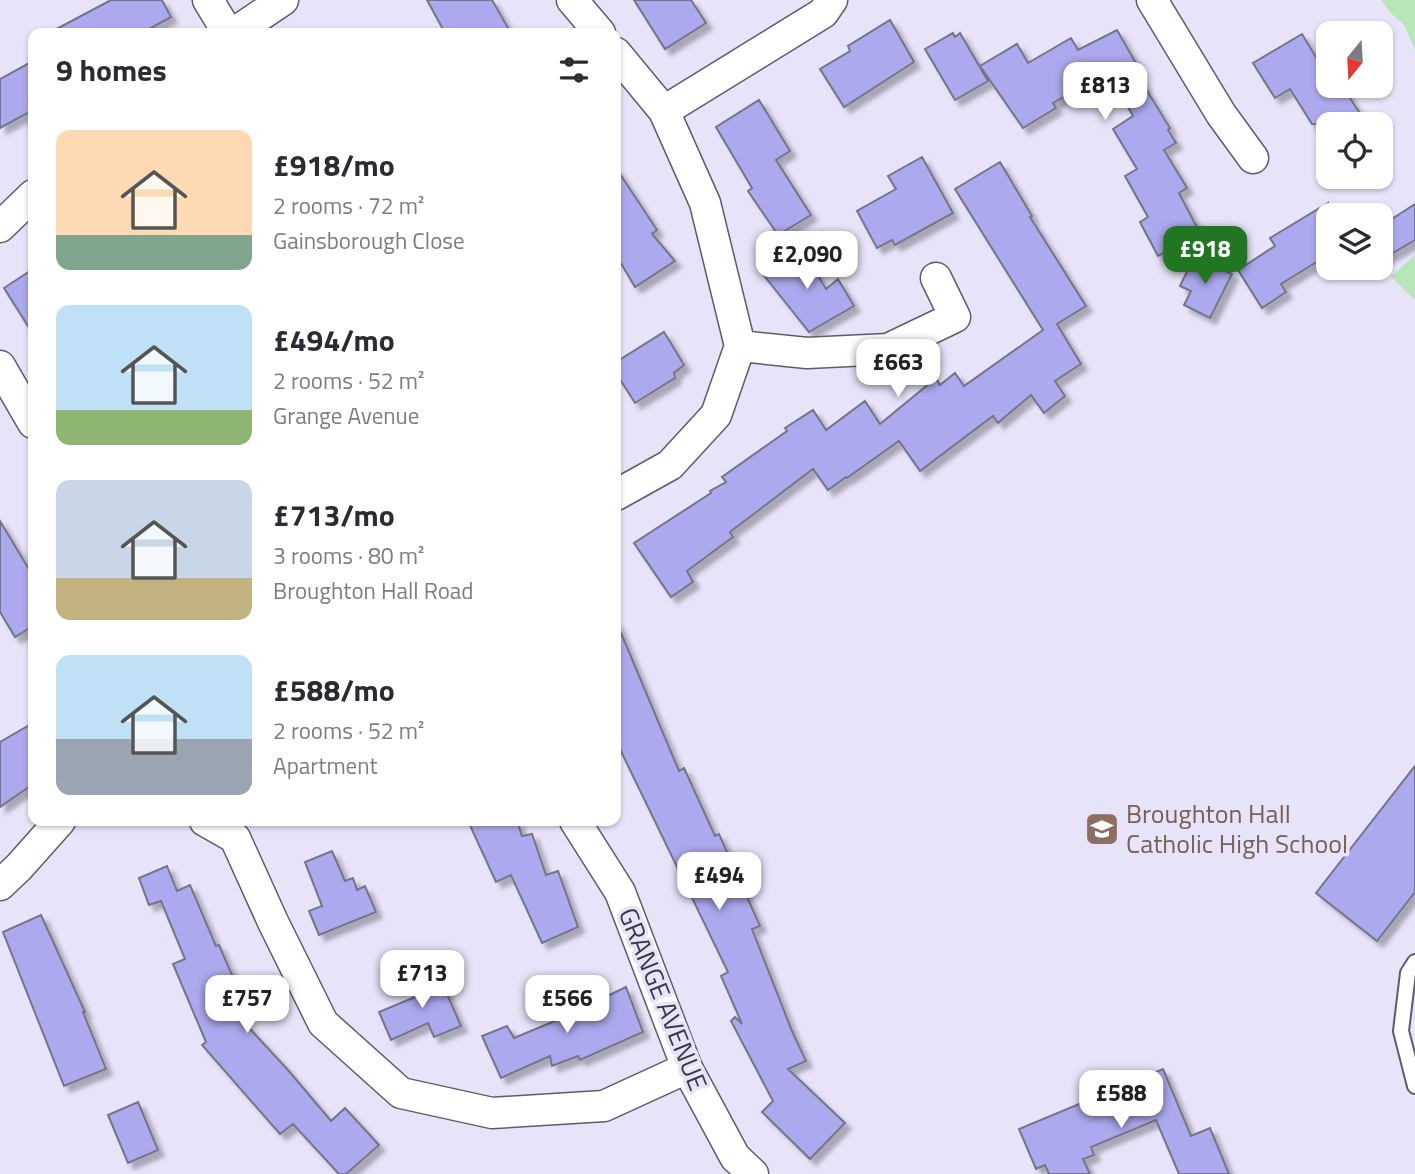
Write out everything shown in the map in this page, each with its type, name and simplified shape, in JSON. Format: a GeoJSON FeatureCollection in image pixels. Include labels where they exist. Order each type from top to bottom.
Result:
{"type":"FeatureCollection","features":[{"type":"Feature","properties":{"kind":"street"},"geometry":{"type":"LineString","coordinates":[[208,0],[225,28]]}},
{"type":"Feature","properties":{"kind":"street"},"geometry":{"type":"LineString","coordinates":[[241,28],[283,0]]}},
{"type":"Feature","properties":{"kind":"street"},"geometry":{"type":"LineString","coordinates":[[572,0],[596,28]]}},
{"type":"Feature","properties":{"kind":"street"},"geometry":{"type":"LineString","coordinates":[[664,111],[823,13],[832,0]]}},
{"type":"Feature","properties":{"kind":"street"},"geometry":{"type":"LineString","coordinates":[[1152,0],[1221,114],[1253,158]]}},
{"type":"Feature","properties":{"kind":"street"},"geometry":{"type":"LineString","coordinates":[[621,59],[664,111],[705,203],[740,346],[716,415],[670,465],[621,492]]}},
{"type":"Feature","properties":{"kind":"street"},"geometry":{"type":"LineString","coordinates":[[0,227],[28,200]]}},
{"type":"Feature","properties":{"kind":"street"},"geometry":{"type":"LineString","coordinates":[[740,346],[807,353],[888,349],[955,317],[936,278]]}},
{"type":"Feature","properties":{"kind":"street"},"geometry":{"type":"LineString","coordinates":[[0,366],[28,414]]}},
{"type":"Feature","properties":{"kind":"street"},"geometry":{"type":"LineString","coordinates":[[0,885],[56,826]]}},
{"type":"Feature","properties":{"kind":"street"},"geometry":{"type":"LineString","coordinates":[[214,826],[235,838],[323,1023],[401,1093],[492,1113],[604,1106],[687,1068]]}},
{"type":"Feature","properties":{"kind":"street","name":"GRANGE AVENUE"},"geometry":{"type":"LineString","coordinates":[[578,826],[620,892],[687,1068],[735,1157],[753,1174]]}},
{"type":"Feature","properties":{"kind":"lane"},"geometry":{"type":"LineString","coordinates":[[1415,962],[1408,974],[1401,1031],[1415,1086]]}},
{"type":"Feature","properties":{"kind":"green space"},"geometry":{"type":"Polygon","coordinates":[[[1381,0],[1415,0],[1415,50],[1405,26],[1381,0]]]}},
{"type":"Feature","properties":{"kind":"green space"},"geometry":{"type":"Polygon","coordinates":[[[1415,255],[1415,300],[1393,279],[1393,275],[1415,255]]]}},
{"type":"Feature","properties":{"kind":"building"},"geometry":{"type":"Polygon","coordinates":[[[111,0],[162,0],[171,17],[151,28],[58,28],[111,0]]]}},
{"type":"Feature","properties":{"kind":"building"},"geometry":{"type":"Polygon","coordinates":[[[427,0],[492,0],[508,28],[442,28],[427,0]]]}},
{"type":"Feature","properties":{"kind":"building"},"geometry":{"type":"Polygon","coordinates":[[[634,0],[691,0],[706,23],[665,49],[634,0]]]}},
{"type":"Feature","properties":{"kind":"building"},"geometry":{"type":"Polygon","coordinates":[[[890,20],[914,62],[844,107],[820,69],[850,51],[848,46],[890,20]]]}},
{"type":"Feature","properties":{"kind":"building"},"geometry":{"type":"Polygon","coordinates":[[[1117,30],[1137,65],[1133,68],[1170,128],[1168,130],[1176,143],[1164,150],[1187,188],[1179,193],[1200,233],[1158,256],[1140,222],[1148,217],[1125,176],[1137,169],[1113,129],[1133,116],[1108,72],[1053,103],[1056,108],[1023,128],[980,66],[1017,44],[1028,63],[1071,38],[1078,50],[1117,30]]]}},
{"type":"Feature","properties":{"kind":"building"},"geometry":{"type":"Polygon","coordinates":[[[953,33],[955,37],[960,33],[988,81],[955,100],[925,49],[953,33]]]}},
{"type":"Feature","properties":{"kind":"building"},"geometry":{"type":"Polygon","coordinates":[[[1302,34],[1316,57],[1316,98],[1350,98],[1359,112],[1316,112],[1316,124],[1312,124],[1290,89],[1275,98],[1253,63],[1302,34]]]}},
{"type":"Feature","properties":{"kind":"building"},"geometry":{"type":"Polygon","coordinates":[[[28,64],[28,113],[0,128],[0,79],[28,64]]]}},
{"type":"Feature","properties":{"kind":"building"},"geometry":{"type":"Polygon","coordinates":[[[759,100],[790,151],[776,160],[811,215],[778,235],[748,191],[752,188],[716,127],[759,100]]]}},
{"type":"Feature","properties":{"kind":"building"},"geometry":{"type":"Polygon","coordinates":[[[922,157],[953,213],[895,245],[892,240],[877,248],[857,211],[896,189],[888,176],[922,157]]]}},
{"type":"Feature","properties":{"kind":"building"},"geometry":{"type":"Polygon","coordinates":[[[1000,162],[1032,216],[1030,217],[1086,306],[1057,324],[1081,364],[1055,381],[1065,396],[1044,413],[1031,395],[998,423],[993,416],[920,471],[899,441],[828,490],[813,469],[730,532],[733,537],[687,571],[693,582],[671,597],[634,543],[726,482],[722,477],[787,431],[785,428],[813,410],[826,430],[865,401],[880,424],[936,378],[940,385],[955,373],[964,386],[1043,330],[955,189],[1000,162]]]}},
{"type":"Feature","properties":{"kind":"building"},"geometry":{"type":"Polygon","coordinates":[[[621,176],[657,230],[652,234],[675,261],[635,287],[621,263],[621,176]]]}},
{"type":"Feature","properties":{"kind":"building"},"geometry":{"type":"Polygon","coordinates":[[[1415,204],[1415,240],[1393,253],[1393,218],[1415,204]]]}},
{"type":"Feature","properties":{"kind":"building"},"geometry":{"type":"Polygon","coordinates":[[[1316,210],[1316,262],[1281,284],[1286,292],[1262,308],[1238,270],[1275,246],[1270,238],[1316,210]]]}},
{"type":"Feature","properties":{"kind":"building"},"geometry":{"type":"Polygon","coordinates":[[[800,246],[826,289],[838,279],[854,306],[809,332],[762,273],[800,246]]]}},
{"type":"Feature","properties":{"kind":"building"},"geometry":{"type":"Polygon","coordinates":[[[1194,257],[1232,274],[1210,318],[1184,305],[1191,291],[1180,286],[1194,257]]]}},
{"type":"Feature","properties":{"kind":"building"},"geometry":{"type":"Polygon","coordinates":[[[28,272],[28,326],[4,288],[28,272]]]}},
{"type":"Feature","properties":{"kind":"building"},"geometry":{"type":"Polygon","coordinates":[[[664,332],[684,365],[674,373],[675,378],[635,403],[621,381],[621,359],[664,332]]]}},
{"type":"Feature","properties":{"kind":"building"},"geometry":{"type":"Polygon","coordinates":[[[0,521],[28,568],[28,629],[15,637],[0,612],[0,521]]]}},
{"type":"Feature","properties":{"kind":"building"},"geometry":{"type":"Polygon","coordinates":[[[621,633],[679,771],[684,768],[715,836],[719,834],[760,926],[752,929],[806,1061],[788,1069],[845,1123],[810,1159],[762,1112],[773,1101],[731,1021],[735,1017],[742,1024],[721,976],[728,972],[621,751],[621,633]]]}},
{"type":"Feature","properties":{"kind":"building"},"geometry":{"type":"Polygon","coordinates":[[[28,726],[28,787],[0,807],[0,742],[28,726]]]}},
{"type":"Feature","properties":{"kind":"building"},"geometry":{"type":"Polygon","coordinates":[[[1415,766],[1415,892],[1377,941],[1316,893],[1415,766]]]}},
{"type":"Feature","properties":{"kind":"building"},"geometry":{"type":"Polygon","coordinates":[[[470,826],[519,826],[522,836],[532,834],[546,875],[558,871],[578,927],[542,943],[511,875],[496,882],[470,826]]]}},
{"type":"Feature","properties":{"kind":"building"},"geometry":{"type":"Polygon","coordinates":[[[332,851],[345,881],[353,878],[357,890],[365,886],[376,912],[319,935],[309,911],[322,906],[305,862],[332,851]]]}},
{"type":"Feature","properties":{"kind":"building"},"geometry":{"type":"Polygon","coordinates":[[[167,866],[177,891],[190,885],[216,946],[219,945],[248,1012],[238,1016],[331,1121],[345,1108],[379,1145],[346,1174],[339,1174],[293,1124],[280,1134],[202,1045],[206,1042],[173,964],[185,959],[161,901],[149,905],[139,878],[167,866]]]}},
{"type":"Feature","properties":{"kind":"building"},"geometry":{"type":"Polygon","coordinates":[[[41,915],[85,1012],[106,1069],[64,1086],[3,932],[41,915]]]}},
{"type":"Feature","properties":{"kind":"building"},"geometry":{"type":"Polygon","coordinates":[[[437,971],[461,1026],[434,1037],[428,1023],[391,1040],[379,1012],[415,997],[409,983],[437,971]]]}},
{"type":"Feature","properties":{"kind":"building"},"geometry":{"type":"Polygon","coordinates":[[[626,987],[643,1032],[580,1060],[578,1056],[552,1066],[550,1056],[501,1078],[482,1036],[507,1026],[514,1038],[626,987]]]}},
{"type":"Feature","properties":{"kind":"building"},"geometry":{"type":"Polygon","coordinates":[[[1163,1069],[1191,1136],[1210,1128],[1229,1174],[1179,1174],[1156,1120],[1091,1147],[1094,1155],[1083,1159],[1090,1174],[1049,1174],[1045,1165],[1036,1169],[1019,1129],[1163,1069]]]}},
{"type":"Feature","properties":{"kind":"building"},"geometry":{"type":"Polygon","coordinates":[[[138,1102],[158,1150],[128,1163],[108,1115],[138,1102]]]}},
{"type":"Feature","properties":{"kind":"place","name":"Broughton Hall Catholic High School"},"geometry":{"type":"Point","coordinates":[1102,829]}}]}
